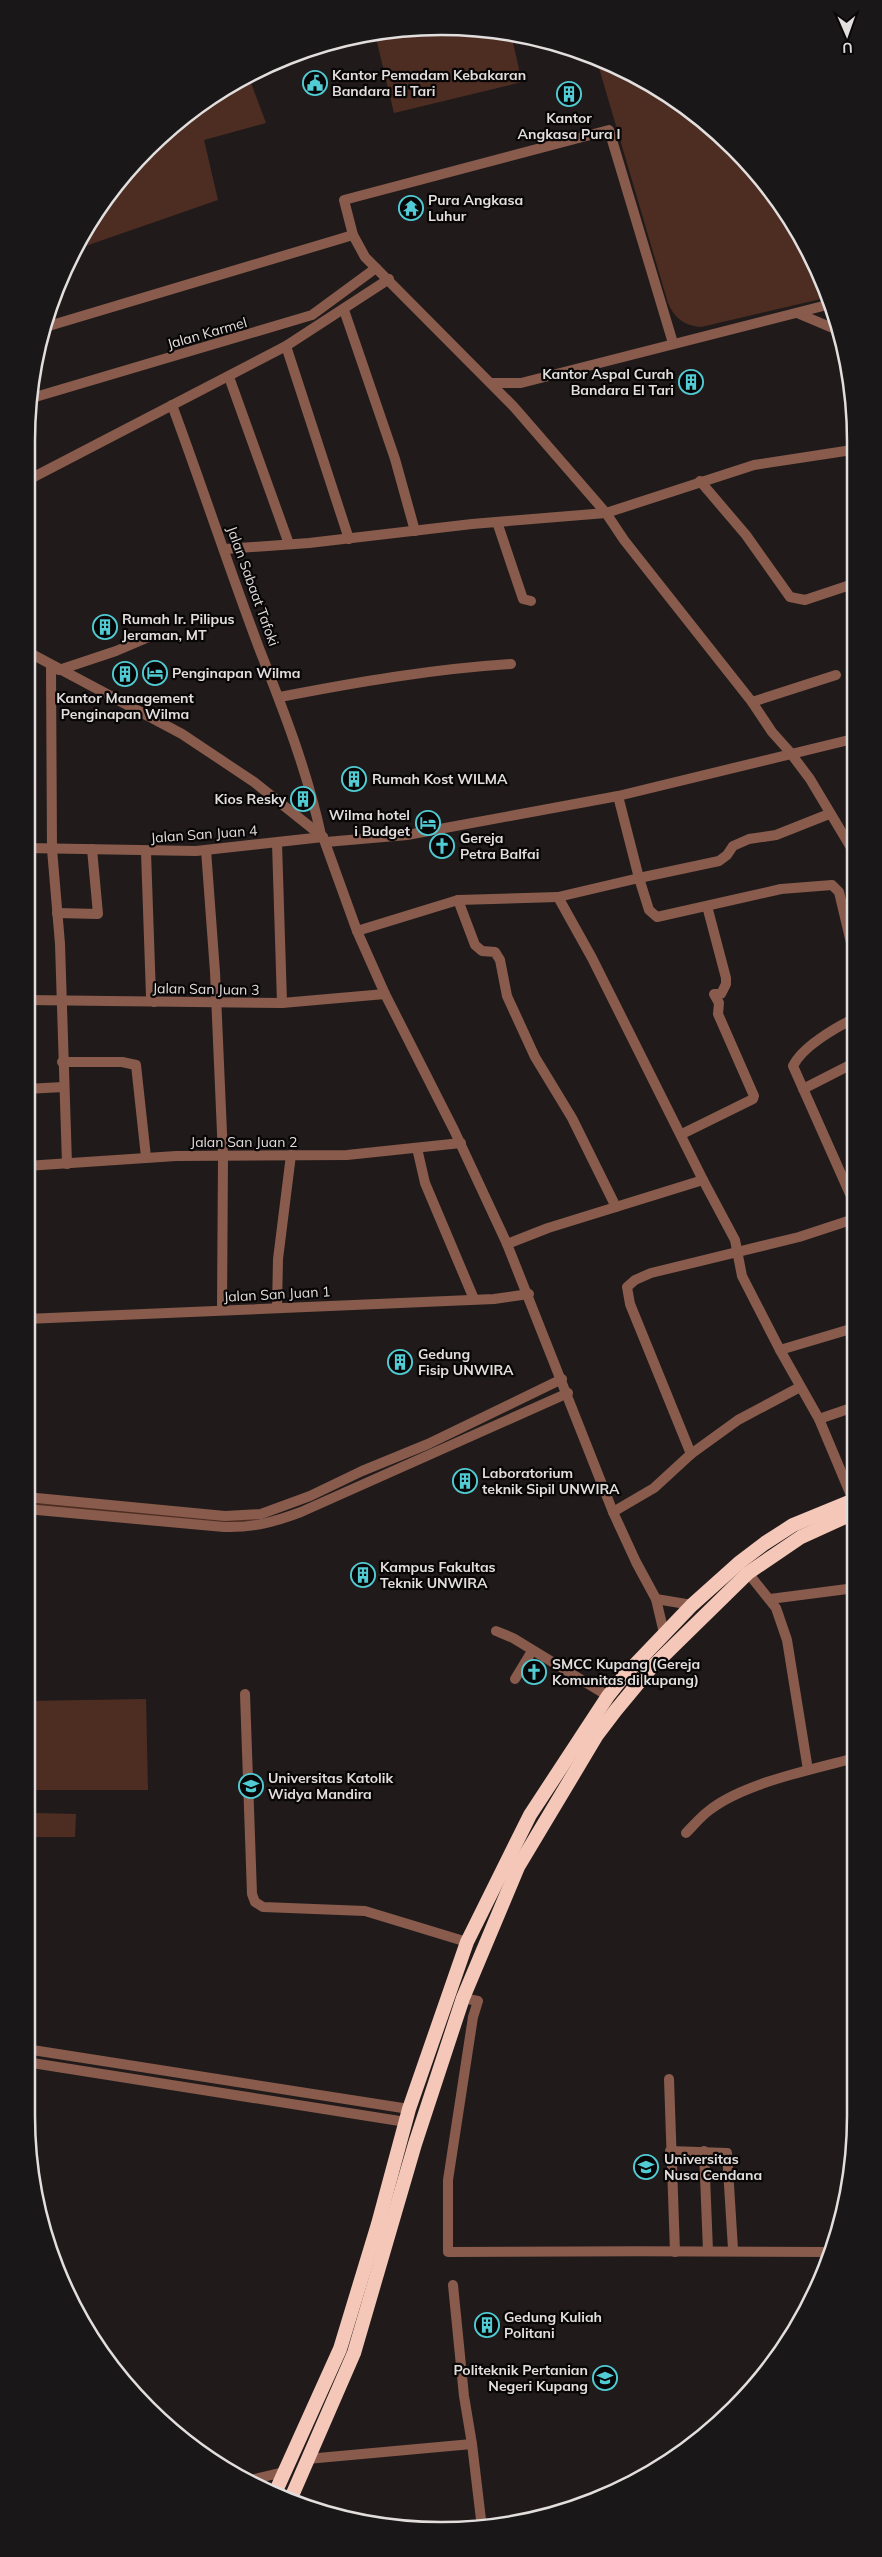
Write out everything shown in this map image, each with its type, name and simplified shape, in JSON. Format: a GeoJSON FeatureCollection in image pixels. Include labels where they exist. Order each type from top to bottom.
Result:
{"type":"FeatureCollection","features":[{"type":"Feature","properties":{"kind":"highway"},"geometry":{"type":"LineString","coordinates":[[293,2494],[354,2353],[421,2125],[463,1998],[483,1946],[518,1867],[592,1732],[608,1696],[664,1633],[740,1562],[793,1525],[847,1506]]}},
{"type":"Feature","properties":{"kind":"highway"},"geometry":{"type":"LineString","coordinates":[[277,2487],[340,2349],[378,2224],[407,2116],[467,1942],[530,1815],[592,1732],[616,1710],[650,1669],[748,1573],[775,1552],[847,1508]]}},
{"type":"Feature","properties":{"kind":"highway"},"geometry":{"type":"LineString","coordinates":[[467,1942],[483,1946]]}},
{"type":"Feature","properties":{"kind":"street"},"geometry":{"type":"LineString","coordinates":[[673,343],[609,130],[344,200],[353,235],[365,257],[389,279],[514,407],[606,512],[630,548],[752,702],[772,732],[792,754],[810,779],[829,814],[847,839]]}},
{"type":"Feature","properties":{"kind":"street"},"geometry":{"type":"LineString","coordinates":[[52,325],[353,235]]}},
{"type":"Feature","properties":{"kind":"street","name":"Jalan Karmel"},"geometry":{"type":"LineString","coordinates":[[37,396],[312,315],[376,268]]}},
{"type":"Feature","properties":{"kind":"street"},"geometry":{"type":"LineString","coordinates":[[35,476],[286,346],[389,279]]}},
{"type":"Feature","properties":{"kind":"street"},"geometry":{"type":"LineString","coordinates":[[491,383],[521,383],[824,306]]}},
{"type":"Feature","properties":{"kind":"street"},"geometry":{"type":"LineString","coordinates":[[344,310],[395,459],[415,531]]}},
{"type":"Feature","properties":{"kind":"street"},"geometry":{"type":"LineString","coordinates":[[797,313],[830,327]]}},
{"type":"Feature","properties":{"kind":"street"},"geometry":{"type":"LineString","coordinates":[[286,346],[349,539]]}},
{"type":"Feature","properties":{"kind":"street"},"geometry":{"type":"LineString","coordinates":[[229,377],[289,544]]}},
{"type":"Feature","properties":{"kind":"street","name":"Jalan Sabaat Tafoki"},"geometry":{"type":"LineString","coordinates":[[172,405],[259,647],[280,697],[314,800],[324,838],[357,932],[385,994],[461,1143],[529,1294],[613,1512],[636,1562],[656,1599],[664,1633]]}},
{"type":"Feature","properties":{"kind":"street"},"geometry":{"type":"LineString","coordinates":[[225,549],[349,539],[606,512],[754,465],[847,451]]}},
{"type":"Feature","properties":{"kind":"street"},"geometry":{"type":"LineString","coordinates":[[700,481],[746,535],[790,597],[805,600],[847,586]]}},
{"type":"Feature","properties":{"kind":"street"},"geometry":{"type":"LineString","coordinates":[[497,522],[523,599],[531,601]]}},
{"type":"Feature","properties":{"kind":"street"},"geometry":{"type":"LineString","coordinates":[[55,668],[116,652],[150,637]]}},
{"type":"Feature","properties":{"kind":"street"},"geometry":{"type":"LineString","coordinates":[[35,656],[182,734],[254,782],[324,838]]}},
{"type":"Feature","properties":{"kind":"street"},"geometry":{"type":"LineString","coordinates":[[280,697],[374,679],[458,667],[511,664]]}},
{"type":"Feature","properties":{"kind":"street"},"geometry":{"type":"LineString","coordinates":[[55,668],[52,849],[57,913],[67,1164]]}},
{"type":"Feature","properties":{"kind":"street"},"geometry":{"type":"LineString","coordinates":[[752,702],[836,675]]}},
{"type":"Feature","properties":{"kind":"street","name":"Jalan San Juan 4"},"geometry":{"type":"LineString","coordinates":[[35,848],[146,852],[206,850],[324,838],[407,835],[618,796],[741,764],[847,740]]}},
{"type":"Feature","properties":{"kind":"street"},"geometry":{"type":"LineString","coordinates":[[618,796],[639,878],[653,915],[662,916],[789,887],[832,885],[839,892],[847,926]]}},
{"type":"Feature","properties":{"kind":"street"},"geometry":{"type":"LineString","coordinates":[[357,932],[458,900],[558,897],[719,861],[734,846],[749,839],[776,835],[829,814]]}},
{"type":"Feature","properties":{"kind":"street"},"geometry":{"type":"LineString","coordinates":[[277,843],[282,1003]]}},
{"type":"Feature","properties":{"kind":"street"},"geometry":{"type":"LineString","coordinates":[[57,913],[98,914],[92,849]]}},
{"type":"Feature","properties":{"kind":"street"},"geometry":{"type":"LineString","coordinates":[[206,850],[223,1156],[222,1310]]}},
{"type":"Feature","properties":{"kind":"street"},"geometry":{"type":"LineString","coordinates":[[146,852],[151,996],[154,1002]]}},
{"type":"Feature","properties":{"kind":"street"},"geometry":{"type":"LineString","coordinates":[[558,897],[592,958],[739,1250],[742,1276],[780,1350],[819,1419],[847,1487]]}},
{"type":"Feature","properties":{"kind":"street"},"geometry":{"type":"LineString","coordinates":[[458,900],[475,945],[482,951],[497,954],[507,996],[535,1057],[572,1118],[616,1207]]}},
{"type":"Feature","properties":{"kind":"street"},"geometry":{"type":"LineString","coordinates":[[682,1134],[754,1099],[718,1014],[719,1003],[714,994],[720,994],[726,984],[726,978],[707,906]]}},
{"type":"Feature","properties":{"kind":"street","name":"Jalan San Juan 3"},"geometry":{"type":"LineString","coordinates":[[35,1000],[282,1003],[385,994]]}},
{"type":"Feature","properties":{"kind":"street"},"geometry":{"type":"LineString","coordinates":[[847,1022],[833,1029],[794,1064],[794,1073],[847,1187]]}},
{"type":"Feature","properties":{"kind":"street"},"geometry":{"type":"LineString","coordinates":[[62,1062],[122,1062],[136,1065],[146,1157]]}},
{"type":"Feature","properties":{"kind":"street"},"geometry":{"type":"LineString","coordinates":[[803,1089],[847,1067]]}},
{"type":"Feature","properties":{"kind":"street"},"geometry":{"type":"LineString","coordinates":[[35,1089],[63,1087]]}},
{"type":"Feature","properties":{"kind":"street","name":"Jalan San Juan 2"},"geometry":{"type":"LineString","coordinates":[[35,1166],[146,1157],[347,1155],[461,1143]]}},
{"type":"Feature","properties":{"kind":"street"},"geometry":{"type":"LineString","coordinates":[[417,1148],[425,1183],[474,1299]]}},
{"type":"Feature","properties":{"kind":"street"},"geometry":{"type":"LineString","coordinates":[[277,1308],[278,1259],[292,1156]]}},
{"type":"Feature","properties":{"kind":"street"},"geometry":{"type":"LineString","coordinates":[[507,1244],[532,1233],[703,1180]]}},
{"type":"Feature","properties":{"kind":"street"},"geometry":{"type":"LineString","coordinates":[[691,1454],[630,1304],[627,1287],[635,1280],[651,1273],[739,1250],[799,1237],[847,1221]]}},
{"type":"Feature","properties":{"kind":"street","name":"Jalan San Juan 1"},"geometry":{"type":"LineString","coordinates":[[35,1319],[474,1299],[529,1294]]}},
{"type":"Feature","properties":{"kind":"street"},"geometry":{"type":"LineString","coordinates":[[780,1350],[847,1330]]}},
{"type":"Feature","properties":{"kind":"street"},"geometry":{"type":"LineString","coordinates":[[35,1498],[225,1516],[261,1514],[310,1496],[468,1425],[562,1380]]}},
{"type":"Feature","properties":{"kind":"street"},"geometry":{"type":"LineString","coordinates":[[613,1512],[654,1488],[691,1454],[738,1420],[800,1387]]}},
{"type":"Feature","properties":{"kind":"street"},"geometry":{"type":"LineString","coordinates":[[35,1510],[224,1527],[263,1526],[301,1512],[568,1393]]}},
{"type":"Feature","properties":{"kind":"street"},"geometry":{"type":"LineString","coordinates":[[819,1419],[847,1409]]}},
{"type":"Feature","properties":{"kind":"street"},"geometry":{"type":"LineString","coordinates":[[468,1425],[473,1436]]}},
{"type":"Feature","properties":{"kind":"street"},"geometry":{"type":"LineString","coordinates":[[100,1504],[100,1517]]}},
{"type":"Feature","properties":{"kind":"street"},"geometry":{"type":"LineString","coordinates":[[748,1573],[770,1599],[780,1618],[787,1640],[808,1770]]}},
{"type":"Feature","properties":{"kind":"street"},"geometry":{"type":"LineString","coordinates":[[770,1599],[847,1589]]}},
{"type":"Feature","properties":{"kind":"street"},"geometry":{"type":"LineString","coordinates":[[656,1599],[692,1605]]}},
{"type":"Feature","properties":{"kind":"street"},"geometry":{"type":"LineString","coordinates":[[496,1631],[608,1696]]}},
{"type":"Feature","properties":{"kind":"street"},"geometry":{"type":"LineString","coordinates":[[515,1679],[532,1651]]}},
{"type":"Feature","properties":{"kind":"street"},"geometry":{"type":"LineString","coordinates":[[245,1694],[252,1894],[255,1902],[263,1907],[365,1911],[467,1942]]}},
{"type":"Feature","properties":{"kind":"street"},"geometry":{"type":"LineString","coordinates":[[686,1834],[711,1810],[724,1801],[808,1770],[847,1760]]}},
{"type":"Feature","properties":{"kind":"street"},"geometry":{"type":"LineString","coordinates":[[463,1998],[478,2001],[473,2017],[465,2063],[448,2180],[448,2252],[675,2252],[708,2250],[823,2252]]}},
{"type":"Feature","properties":{"kind":"street"},"geometry":{"type":"LineString","coordinates":[[35,2050],[178,2074],[407,2116]]}},
{"type":"Feature","properties":{"kind":"street"},"geometry":{"type":"LineString","coordinates":[[35,2063],[175,2086],[407,2116]]}},
{"type":"Feature","properties":{"kind":"street"},"geometry":{"type":"LineString","coordinates":[[175,2086],[178,2074]]}},
{"type":"Feature","properties":{"kind":"street"},"geometry":{"type":"LineString","coordinates":[[668,2079],[675,2252]]}},
{"type":"Feature","properties":{"kind":"street"},"geometry":{"type":"LineString","coordinates":[[670,2151],[724,2152],[728,2156],[733,2250]]}},
{"type":"Feature","properties":{"kind":"street"},"geometry":{"type":"LineString","coordinates":[[704,2151],[708,2250]]}},
{"type":"Feature","properties":{"kind":"street"},"geometry":{"type":"LineString","coordinates":[[453,2284],[464,2396],[481,2520]]}},
{"type":"Feature","properties":{"kind":"street"},"geometry":{"type":"LineString","coordinates":[[307,2459],[472,2444]]}},
{"type":"Feature","properties":{"kind":"street"},"geometry":{"type":"LineString","coordinates":[[257,2478],[284,2472]]}},
{"type":"Feature","properties":{"kind":"shaded area"},"geometry":{"type":"Polygon","coordinates":[[[441,35],[494,38],[513,42],[522,82],[394,113],[377,40],[441,35]]]}},
{"type":"Feature","properties":{"kind":"shaded area"},"geometry":{"type":"Polygon","coordinates":[[[599,67],[644,89],[667,103],[709,136],[728,154],[746,173],[779,215],[805,261],[821,299],[701,327],[685,323],[673,313],[668,303],[599,67]]]}},
{"type":"Feature","properties":{"kind":"shaded area"},"geometry":{"type":"Polygon","coordinates":[[[251,82],[266,123],[204,140],[218,200],[85,246],[103,215],[136,173],[154,154],[173,136],[215,103],[251,82]]]}},
{"type":"Feature","properties":{"kind":"shaded area"},"geometry":{"type":"Polygon","coordinates":[[[35,1503],[256,1518],[258,1520],[255,1525],[35,1507],[35,1503]]]}},
{"type":"Feature","properties":{"kind":"shaded area"},"geometry":{"type":"Polygon","coordinates":[[[146,1699],[148,1790],[35,1790],[35,1701],[146,1699]]]}},
{"type":"Feature","properties":{"kind":"shaded area"},"geometry":{"type":"Polygon","coordinates":[[[36,1813],[76,1814],[75,1837],[35,1837],[36,1813]]]}},
{"type":"Feature","properties":{"kind":"place","name":"Kantor Pemadam Kebakaran Bandara El Tari"},"geometry":{"type":"Point","coordinates":[315,83]}},
{"type":"Feature","properties":{"kind":"place","name":"Kantor Angkasa Pura I"},"geometry":{"type":"Point","coordinates":[569,94]}},
{"type":"Feature","properties":{"kind":"place","name":"Pura Angkasa Luhur"},"geometry":{"type":"Point","coordinates":[411,208]}},
{"type":"Feature","properties":{"kind":"place","name":"Kantor Aspal Curah Bandara El Tari"},"geometry":{"type":"Point","coordinates":[691,382]}},
{"type":"Feature","properties":{"kind":"place","name":"Rumah Ir. Pilipus Jeraman, MT"},"geometry":{"type":"Point","coordinates":[105,627]}},
{"type":"Feature","properties":{"kind":"place","name":"Penginapan Wilma"},"geometry":{"type":"Point","coordinates":[155,673]}},
{"type":"Feature","properties":{"kind":"place","name":"Kantor Management Penginapan Wilma"},"geometry":{"type":"Point","coordinates":[125,674]}},
{"type":"Feature","properties":{"kind":"place","name":"Rumah Kost WILMA"},"geometry":{"type":"Point","coordinates":[354,779]}},
{"type":"Feature","properties":{"kind":"place","name":"Kios Resky"},"geometry":{"type":"Point","coordinates":[303,799]}},
{"type":"Feature","properties":{"kind":"place","name":"Wilma hotel i Budget"},"geometry":{"type":"Point","coordinates":[428,823]}},
{"type":"Feature","properties":{"kind":"place","name":"Gereja Petra Balfai"},"geometry":{"type":"Point","coordinates":[442,846]}},
{"type":"Feature","properties":{"kind":"place","name":"Gedung Fisip UNWIRA"},"geometry":{"type":"Point","coordinates":[400,1362]}},
{"type":"Feature","properties":{"kind":"place","name":"Laboratorium teknik Sipil UNWIRA"},"geometry":{"type":"Point","coordinates":[465,1481]}},
{"type":"Feature","properties":{"kind":"place","name":"Kampus Fakultas Teknik UNWIRA"},"geometry":{"type":"Point","coordinates":[363,1575]}},
{"type":"Feature","properties":{"kind":"place","name":"SMCC Kupang (Gereja Komunitas di kupang)"},"geometry":{"type":"Point","coordinates":[534,1672]}},
{"type":"Feature","properties":{"kind":"place","name":"Universitas Katolik Widya Mandira"},"geometry":{"type":"Point","coordinates":[251,1786]}},
{"type":"Feature","properties":{"kind":"place","name":"Universitas Nusa Cendana"},"geometry":{"type":"Point","coordinates":[646,2167]}},
{"type":"Feature","properties":{"kind":"place","name":"Gedung Kuliah Politani"},"geometry":{"type":"Point","coordinates":[487,2325]}},
{"type":"Feature","properties":{"kind":"place","name":"Politeknik Pertanian Negeri Kupang"},"geometry":{"type":"Point","coordinates":[605,2378]}}]}
